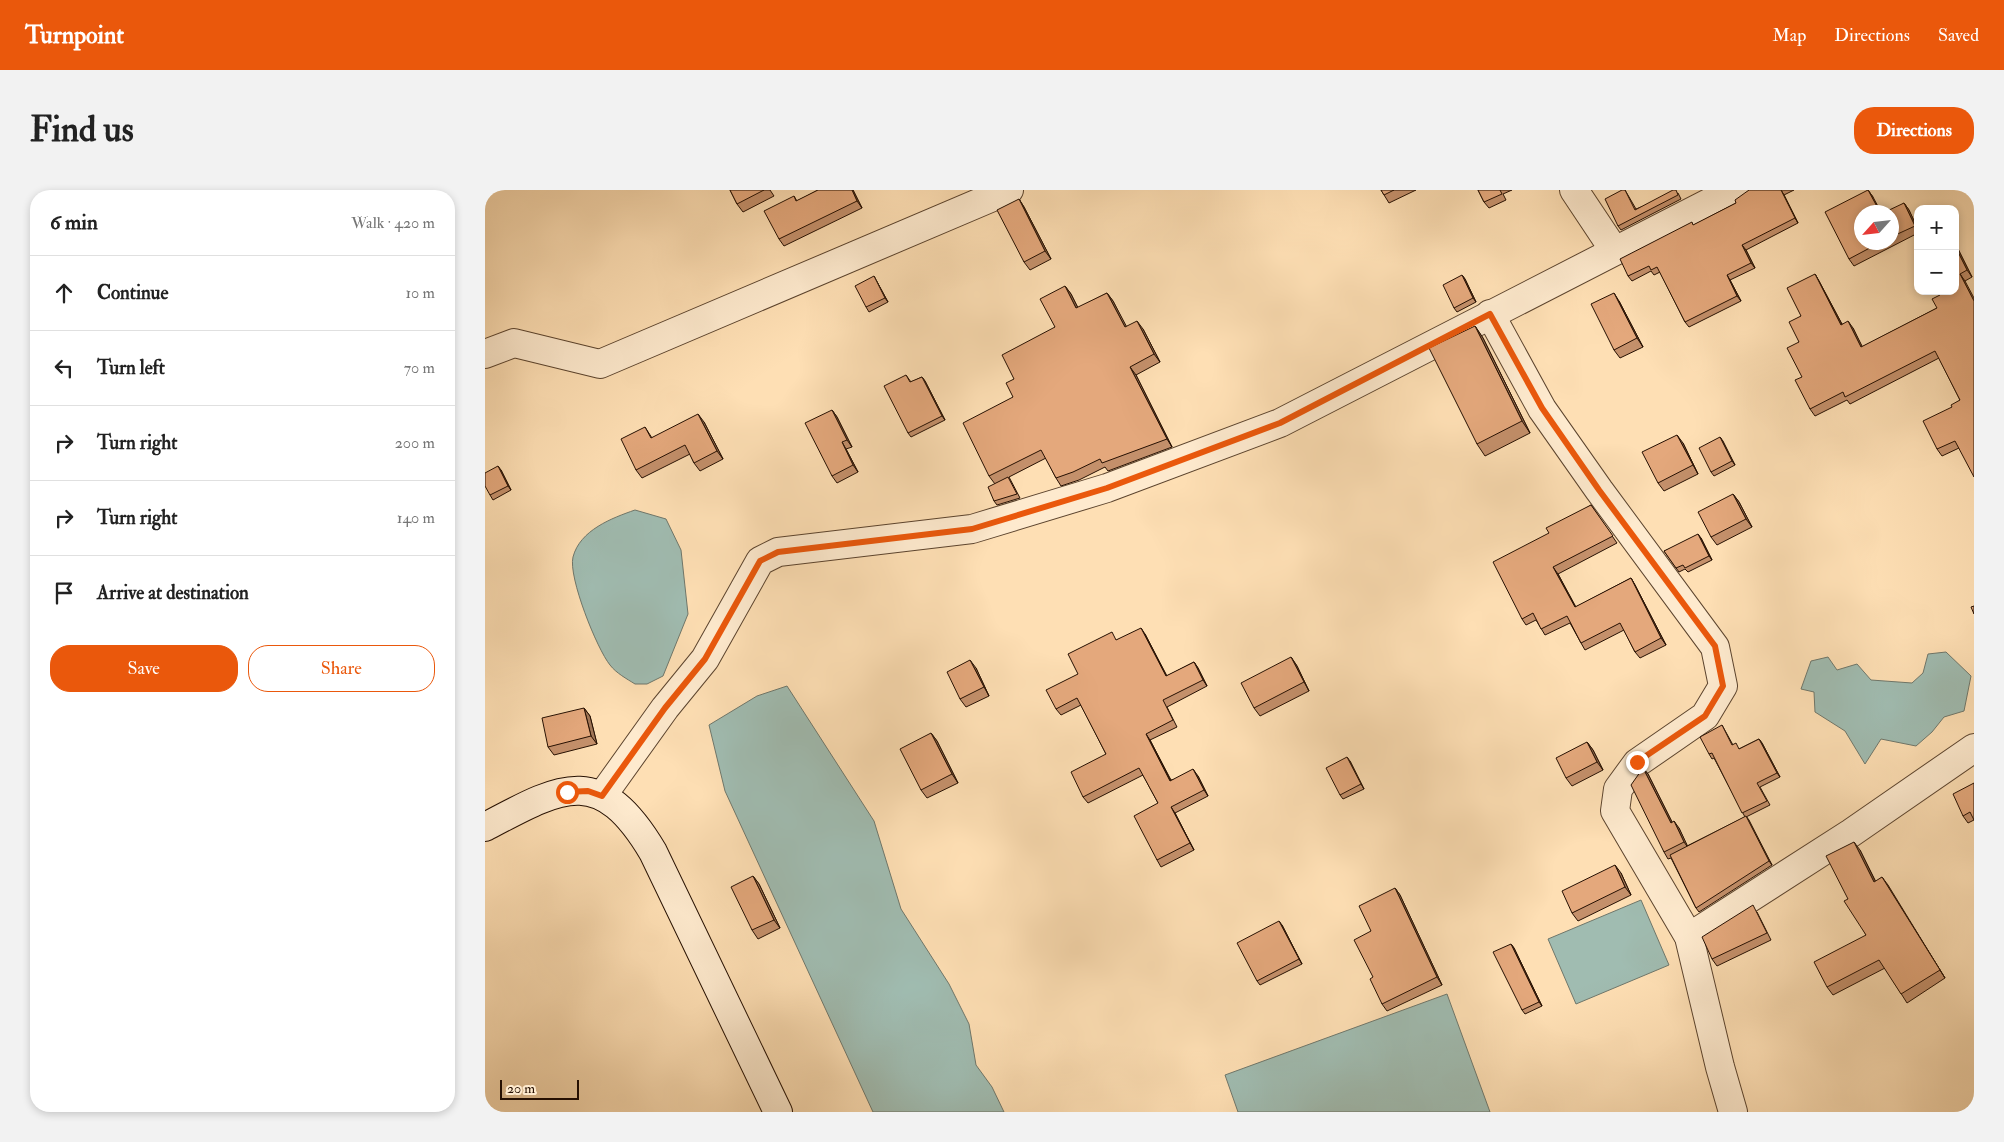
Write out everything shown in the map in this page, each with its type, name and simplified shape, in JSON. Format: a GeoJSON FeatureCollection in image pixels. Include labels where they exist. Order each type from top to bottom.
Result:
{"type":"FeatureCollection","features":[{"type":"Feature","properties":{"kind":"street"},"geometry":{"type":"LineString","coordinates":[[485,354],[514,343],[601,364],[1009,190]]}},
{"type":"Feature","properties":{"kind":"street"},"geometry":{"type":"LineString","coordinates":[[1574,190],[1614,250]]}},
{"type":"Feature","properties":{"kind":"street"},"geometry":{"type":"LineString","coordinates":[[602,796],[665,708],[705,659],[760,561],[778,552],[972,529],[1107,488],[1280,423],[1614,250],[1735,190]]}},
{"type":"Feature","properties":{"kind":"street"},"geometry":{"type":"LineString","coordinates":[[1490,314],[1542,408],[1599,490],[1715,646],[1723,686],[1705,716],[1637,762],[1618,789],[1615,811],[1689,937],[1720,1067],[1733,1112]]}},
{"type":"Feature","properties":{"kind":"street"},"geometry":{"type":"LineString","coordinates":[[1689,937],[1851,833],[1974,748]]}},
{"type":"Feature","properties":{"kind":"street"},"geometry":{"type":"LineString","coordinates":[[485,827],[545,796],[588,791],[602,796],[637,824],[653,852],[778,1112]]}},
{"type":"Feature","properties":{"kind":"shaded area"},"geometry":{"type":"Polygon","coordinates":[[[635,510],[666,519],[681,550],[688,614],[663,676],[647,684],[635,684],[625,678],[612,668],[604,657],[579,596],[573,567],[573,557],[582,539],[607,521],[635,510]]]}},
{"type":"Feature","properties":{"kind":"shaded area"},"geometry":{"type":"Polygon","coordinates":[[[1946,652],[1971,676],[1964,711],[1944,717],[1932,732],[1916,746],[1881,739],[1865,764],[1845,731],[1815,712],[1814,692],[1801,689],[1811,661],[1828,657],[1837,670],[1857,664],[1871,680],[1912,683],[1923,673],[1928,654],[1946,652]]]}},
{"type":"Feature","properties":{"kind":"shaded area"},"geometry":{"type":"Polygon","coordinates":[[[787,686],[874,821],[901,909],[949,984],[969,1024],[976,1065],[992,1087],[1004,1112],[873,1112],[725,791],[709,725],[757,696],[787,686]]]}},
{"type":"Feature","properties":{"kind":"shaded area"},"geometry":{"type":"Polygon","coordinates":[[[1641,900],[1669,965],[1576,1004],[1548,939],[1641,900]]]}},
{"type":"Feature","properties":{"kind":"shaded area"},"geometry":{"type":"Polygon","coordinates":[[[1447,994],[1490,1112],[1238,1112],[1225,1075],[1447,994]]]}},
{"type":"Feature","properties":{"kind":"building"},"geometry":{"type":"Polygon","coordinates":[[[730,190],[764,190],[737,204],[730,190]]]}},
{"type":"Feature","properties":{"kind":"building"},"geometry":{"type":"Polygon","coordinates":[[[818,190],[852,190],[857,201],[779,239],[764,211],[794,196],[796,201],[818,190]]]}},
{"type":"Feature","properties":{"kind":"building"},"geometry":{"type":"Polygon","coordinates":[[[1381,190],[1394,190],[1384,195],[1381,190]]]}},
{"type":"Feature","properties":{"kind":"building"},"geometry":{"type":"Polygon","coordinates":[[[1478,190],[1500,190],[1502,194],[1484,202],[1478,190]]]}},
{"type":"Feature","properties":{"kind":"building"},"geometry":{"type":"Polygon","coordinates":[[[1625,190],[1635,210],[1673,190],[1676,190],[1678,195],[1618,226],[1605,199],[1625,190]]]}},
{"type":"Feature","properties":{"kind":"building"},"geometry":{"type":"Polygon","coordinates":[[[1749,190],[1781,190],[1795,218],[1742,245],[1751,263],[1727,275],[1737,296],[1685,322],[1657,267],[1651,270],[1649,266],[1628,276],[1620,259],[1692,222],[1693,225],[1736,203],[1735,200],[1749,190]]]}},
{"type":"Feature","properties":{"kind":"building"},"geometry":{"type":"Polygon","coordinates":[[[1868,190],[1876,205],[1854,205],[1854,250],[1866,250],[1849,259],[1825,212],[1868,190]]]}},
{"type":"Feature","properties":{"kind":"building"},"geometry":{"type":"Polygon","coordinates":[[[1019,199],[1045,251],[1024,262],[997,210],[1019,199]]]}},
{"type":"Feature","properties":{"kind":"building"},"geometry":{"type":"Polygon","coordinates":[[[1904,203],[1914,226],[1899,233],[1899,205],[1904,203]]]}},
{"type":"Feature","properties":{"kind":"building"},"geometry":{"type":"Polygon","coordinates":[[[1959,254],[1967,270],[1960,274],[1974,301],[1974,477],[1955,441],[1937,449],[1923,421],[1952,407],[1951,405],[1960,400],[1935,351],[1845,397],[1843,392],[1810,409],[1795,380],[1802,377],[1787,348],[1799,342],[1789,322],[1801,316],[1787,288],[1815,274],[1841,325],[1848,321],[1861,347],[1937,308],[1932,299],[1940,295],[1959,295],[1959,254]]]}},
{"type":"Feature","properties":{"kind":"building"},"geometry":{"type":"Polygon","coordinates":[[[1462,275],[1473,298],[1454,308],[1443,285],[1462,275]]]}},
{"type":"Feature","properties":{"kind":"building"},"geometry":{"type":"Polygon","coordinates":[[[874,276],[885,298],[866,307],[855,286],[874,276]]]}},
{"type":"Feature","properties":{"kind":"building"},"geometry":{"type":"Polygon","coordinates":[[[1065,286],[1076,308],[1107,293],[1125,327],[1137,321],[1154,354],[1130,367],[1167,439],[1102,463],[1100,459],[1056,478],[1041,450],[989,476],[963,423],[1013,397],[1006,383],[1014,379],[1002,355],[1055,327],[1040,299],[1065,286]]]}},
{"type":"Feature","properties":{"kind":"building"},"geometry":{"type":"Polygon","coordinates":[[[1614,293],[1637,338],[1614,350],[1591,304],[1614,293]]]}},
{"type":"Feature","properties":{"kind":"building"},"geometry":{"type":"Polygon","coordinates":[[[1475,326],[1522,421],[1477,444],[1429,348],[1475,326]]]}},
{"type":"Feature","properties":{"kind":"building"},"geometry":{"type":"Polygon","coordinates":[[[906,375],[910,382],[922,377],[942,416],[908,433],[884,386],[906,375]]]}},
{"type":"Feature","properties":{"kind":"building"},"geometry":{"type":"Polygon","coordinates":[[[832,410],[847,440],[842,442],[853,465],[832,476],[805,423],[832,410]]]}},
{"type":"Feature","properties":{"kind":"building"},"geometry":{"type":"Polygon","coordinates":[[[698,414],[717,451],[694,463],[685,445],[636,470],[621,439],[645,427],[651,438],[698,414]]]}},
{"type":"Feature","properties":{"kind":"building"},"geometry":{"type":"Polygon","coordinates":[[[1677,435],[1693,465],[1658,483],[1642,452],[1677,435]]]}},
{"type":"Feature","properties":{"kind":"building"},"geometry":{"type":"Polygon","coordinates":[[[1720,437],[1732,461],[1711,472],[1699,448],[1720,437]]]}},
{"type":"Feature","properties":{"kind":"building"},"geometry":{"type":"Polygon","coordinates":[[[498,466],[508,486],[490,495],[485,486],[485,473],[498,466]]]}},
{"type":"Feature","properties":{"kind":"building"},"geometry":{"type":"Polygon","coordinates":[[[1008,477],[1017,494],[994,501],[988,487],[1008,477]]]}},
{"type":"Feature","properties":{"kind":"building"},"geometry":{"type":"Polygon","coordinates":[[[1733,494],[1746,519],[1711,537],[1698,512],[1733,494]]]}},
{"type":"Feature","properties":{"kind":"building"},"geometry":{"type":"Polygon","coordinates":[[[1591,505],[1613,536],[1553,567],[1575,607],[1631,578],[1661,638],[1635,652],[1620,623],[1581,643],[1567,616],[1541,629],[1533,613],[1522,619],[1493,562],[1549,533],[1546,528],[1591,505]]]}},
{"type":"Feature","properties":{"kind":"building"},"geometry":{"type":"Polygon","coordinates":[[[1698,534],[1709,556],[1685,568],[1683,565],[1676,568],[1664,551],[1698,534]]]}},
{"type":"Feature","properties":{"kind":"building"},"geometry":{"type":"Polygon","coordinates":[[[1141,628],[1166,676],[1194,662],[1203,680],[1163,700],[1173,720],[1146,734],[1170,781],[1193,769],[1204,790],[1171,807],[1190,843],[1157,860],[1134,816],[1158,803],[1139,768],[1083,797],[1071,772],[1106,754],[1077,698],[1056,709],[1046,690],[1078,674],[1068,654],[1112,632],[1116,640],[1141,628]]]}},
{"type":"Feature","properties":{"kind":"building"},"geometry":{"type":"Polygon","coordinates":[[[1291,657],[1304,682],[1254,708],[1241,683],[1291,657]]]}},
{"type":"Feature","properties":{"kind":"building"},"geometry":{"type":"Polygon","coordinates":[[[970,660],[984,687],[960,699],[947,672],[970,660]]]}},
{"type":"Feature","properties":{"kind":"building"},"geometry":{"type":"Polygon","coordinates":[[[584,708],[591,736],[548,747],[542,718],[584,708]]]}},
{"type":"Feature","properties":{"kind":"building"},"geometry":{"type":"Polygon","coordinates":[[[1722,725],[1732,745],[1736,743],[1739,749],[1759,739],[1777,773],[1757,783],[1767,801],[1742,813],[1712,753],[1709,754],[1700,737],[1722,725]]]}},
{"type":"Feature","properties":{"kind":"building"},"geometry":{"type":"Polygon","coordinates":[[[931,733],[952,774],[921,790],[900,749],[931,733]]]}},
{"type":"Feature","properties":{"kind":"building"},"geometry":{"type":"Polygon","coordinates":[[[1587,742],[1597,762],[1566,778],[1556,758],[1587,742]]]}},
{"type":"Feature","properties":{"kind":"building"},"geometry":{"type":"Polygon","coordinates":[[[1347,757],[1361,784],[1340,795],[1326,768],[1347,757]]]}},
{"type":"Feature","properties":{"kind":"building"},"geometry":{"type":"Polygon","coordinates":[[[1643,768],[1671,823],[1674,821],[1684,842],[1664,852],[1631,785],[1643,768]]]}},
{"type":"Feature","properties":{"kind":"building"},"geometry":{"type":"Polygon","coordinates":[[[1974,783],[1974,820],[1970,812],[1963,816],[1953,794],[1974,783]]]}},
{"type":"Feature","properties":{"kind":"building"},"geometry":{"type":"Polygon","coordinates":[[[1746,816],[1769,861],[1696,908],[1670,855],[1746,816]]]}},
{"type":"Feature","properties":{"kind":"building"},"geometry":{"type":"Polygon","coordinates":[[[1854,842],[1874,882],[1882,877],[1940,970],[1901,994],[1879,960],[1827,987],[1814,962],[1866,935],[1844,901],[1848,899],[1826,856],[1854,842]]]}},
{"type":"Feature","properties":{"kind":"building"},"geometry":{"type":"Polygon","coordinates":[[[1615,865],[1625,887],[1572,913],[1562,891],[1615,865]]]}},
{"type":"Feature","properties":{"kind":"building"},"geometry":{"type":"Polygon","coordinates":[[[753,876],[774,920],[752,930],[731,887],[753,876]]]}},
{"type":"Feature","properties":{"kind":"building"},"geometry":{"type":"Polygon","coordinates":[[[1395,888],[1437,977],[1382,1004],[1370,979],[1373,977],[1354,940],[1371,931],[1359,906],[1395,888]]]}},
{"type":"Feature","properties":{"kind":"building"},"geometry":{"type":"Polygon","coordinates":[[[1753,905],[1767,933],[1712,959],[1702,937],[1753,905]]]}},
{"type":"Feature","properties":{"kind":"building"},"geometry":{"type":"Polygon","coordinates":[[[1279,921],[1299,959],[1257,981],[1237,943],[1279,921]]]}},
{"type":"Feature","properties":{"kind":"building"},"geometry":{"type":"Polygon","coordinates":[[[1511,944],[1539,1002],[1522,1010],[1493,952],[1511,944]]]}},
{"type":"Feature","properties":{"kind":"route"},"geometry":{"type":"LineString","coordinates":[[567,792],[588,791],[602,796],[665,708],[705,659],[760,561],[778,552],[972,529],[1107,488],[1280,423],[1490,314],[1542,408],[1599,490],[1715,646],[1723,686],[1705,716],[1637,762]]}}]}
